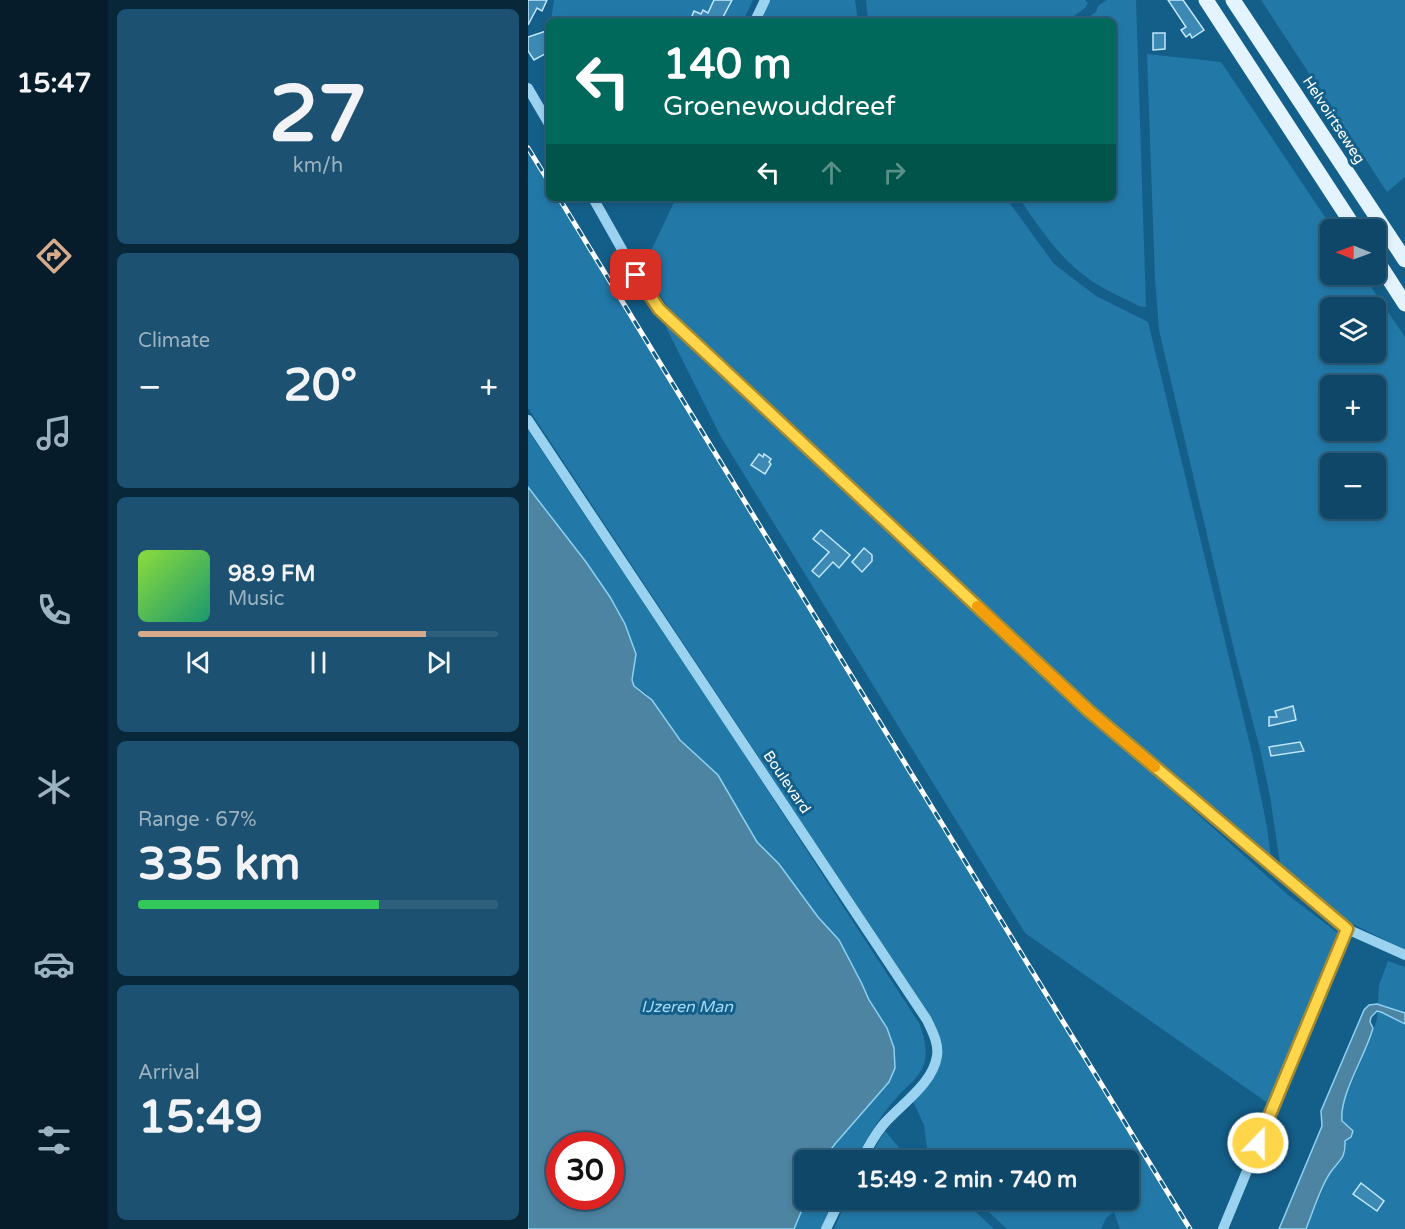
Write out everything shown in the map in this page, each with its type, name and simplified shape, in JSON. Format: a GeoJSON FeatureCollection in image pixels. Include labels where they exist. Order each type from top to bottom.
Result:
{"type":"FeatureCollection","features":[{"type":"Feature","properties":{"kind":"main road"},"geometry":{"type":"LineString","coordinates":[[1206,0],[1349,219]]}},
{"type":"Feature","properties":{"kind":"main road","name":"Helvoirtseweg"},"geometry":{"type":"LineString","coordinates":[[1233,0],[1405,260]]}},
{"type":"Feature","properties":{"kind":"main road"},"geometry":{"type":"LineString","coordinates":[[1386,275],[1405,304]]}},
{"type":"Feature","properties":{"kind":"street"},"geometry":{"type":"LineString","coordinates":[[756,18],[765,0]]}},
{"type":"Feature","properties":{"kind":"street"},"geometry":{"type":"LineString","coordinates":[[528,88],[546,119]]}},
{"type":"Feature","properties":{"kind":"street"},"geometry":{"type":"LineString","coordinates":[[595,201],[642,285],[659,309],[1089,711],[1347,929],[1405,955]]}},
{"type":"Feature","properties":{"kind":"street","name":"Boulevard"},"geometry":{"type":"LineString","coordinates":[[528,420],[927,1020],[936,1038],[938,1054],[924,1083],[882,1126],[868,1150]]}},
{"type":"Feature","properties":{"kind":"street"},"geometry":{"type":"LineString","coordinates":[[1223,1229],[1347,929]]}},
{"type":"Feature","properties":{"kind":"street"},"geometry":{"type":"LineString","coordinates":[[826,1229],[835,1210]]}},
{"type":"Feature","properties":{"kind":"shaded area"},"geometry":{"type":"Polygon","coordinates":[[[554,0],[753,0],[744,18],[551,18],[554,0]]]}},
{"type":"Feature","properties":{"kind":"shaded area"},"geometry":{"type":"Polygon","coordinates":[[[769,0],[855,0],[858,18],[760,18],[769,0]]]}},
{"type":"Feature","properties":{"kind":"shaded area"},"geometry":{"type":"Polygon","coordinates":[[[866,0],[1085,0],[1088,3],[1071,18],[868,18],[866,0]]]}},
{"type":"Feature","properties":{"kind":"shaded area"},"geometry":{"type":"Polygon","coordinates":[[[1107,0],[1136,0],[1146,307],[1139,306],[1107,290],[1078,271],[1051,242],[1021,201],[1116,201],[1116,18],[1087,18],[1096,12],[1098,6],[1107,0]]]}},
{"type":"Feature","properties":{"kind":"shaded area"},"geometry":{"type":"Polygon","coordinates":[[[1261,0],[1405,0],[1405,177],[1387,192],[1261,0]]]}},
{"type":"Feature","properties":{"kind":"shaded area"},"geometry":{"type":"Polygon","coordinates":[[[1147,54],[1221,62],[1326,219],[1320,219],[1320,285],[1370,285],[1378,297],[1320,297],[1320,363],[1386,363],[1386,309],[1405,337],[1405,950],[1329,912],[1282,877],[1270,796],[1260,749],[1236,658],[1159,330],[1147,54]]]}},
{"type":"Feature","properties":{"kind":"shaded area"},"geometry":{"type":"Polygon","coordinates":[[[528,147],[546,176],[546,201],[561,201],[697,418],[923,795],[1191,1229],[1120,1229],[1114,1212],[1106,1218],[1101,1229],[1007,1229],[987,1210],[1139,1210],[1139,1150],[927,1150],[924,1125],[913,1101],[940,1065],[941,1046],[933,1021],[528,408],[528,147]]]}},
{"type":"Feature","properties":{"kind":"shaded area"},"geometry":{"type":"Polygon","coordinates":[[[675,201],[1008,201],[1054,264],[1096,296],[1148,322],[1252,753],[1267,827],[1272,866],[1143,754],[704,346],[669,308],[642,270],[675,201]]]}},
{"type":"Feature","properties":{"kind":"shaded area"},"geometry":{"type":"Polygon","coordinates":[[[660,315],[668,326],[717,372],[1133,756],[1288,895],[1343,937],[1272,1106],[1025,933],[721,437],[660,315]]]}},
{"type":"Feature","properties":{"kind":"shaded area"},"geometry":{"type":"Polygon","coordinates":[[[528,430],[740,748],[919,1023],[925,1048],[922,1069],[885,1111],[861,1150],[830,1150],[889,1082],[887,1028],[869,1000],[839,940],[818,917],[779,864],[757,842],[742,814],[698,756],[681,740],[646,693],[634,686],[632,680],[636,654],[550,514],[528,487],[528,430]]]}},
{"type":"Feature","properties":{"kind":"shaded area"},"geometry":{"type":"Polygon","coordinates":[[[1388,961],[1405,967],[1405,1013],[1382,1005],[1381,1012],[1405,1024],[1405,1229],[1306,1229],[1330,1173],[1341,1161],[1346,1149],[1341,1113],[1343,1102],[1377,1019],[1379,985],[1388,961]]]}},
{"type":"Feature","properties":{"kind":"shaded area"},"geometry":{"type":"Polygon","coordinates":[[[885,1131],[901,1150],[874,1150],[885,1131]]]}},
{"type":"Feature","properties":{"kind":"shaded area"},"geometry":{"type":"Polygon","coordinates":[[[802,1210],[831,1210],[822,1229],[794,1229],[802,1210]]]}},
{"type":"Feature","properties":{"kind":"shaded area"},"geometry":{"type":"Polygon","coordinates":[[[843,1210],[974,1210],[994,1229],[834,1229],[843,1210]]]}},
{"type":"Feature","properties":{"kind":"water","name":"IJzeren Man"},"geometry":{"type":"Polygon","coordinates":[[[528,487],[586,562],[625,624],[636,654],[632,680],[634,686],[652,700],[680,740],[718,775],[757,842],[779,864],[818,917],[839,940],[869,1000],[887,1028],[894,1048],[895,1068],[889,1082],[830,1150],[794,1150],[794,1210],[802,1210],[794,1229],[528,1229],[528,487]]]}},
{"type":"Feature","properties":{"kind":"water"},"geometry":{"type":"Polygon","coordinates":[[[1377,1004],[1405,1013],[1405,1024],[1377,1011],[1371,1017],[1370,1022],[1373,1028],[1349,1087],[1342,1111],[1342,1121],[1353,1131],[1351,1137],[1345,1141],[1343,1156],[1326,1179],[1306,1229],[1279,1229],[1322,1126],[1321,1111],[1364,1010],[1369,1005],[1377,1004]]]}},
{"type":"Feature","properties":{"kind":"building"},"geometry":{"type":"Polygon","coordinates":[[[528,0],[547,0],[542,11],[537,8],[528,25],[528,0]]]}},
{"type":"Feature","properties":{"kind":"building"},"geometry":{"type":"Polygon","coordinates":[[[714,0],[732,0],[723,18],[691,18],[694,11],[701,14],[703,10],[708,13],[714,0]]]}},
{"type":"Feature","properties":{"kind":"building"},"geometry":{"type":"Polygon","coordinates":[[[1168,0],[1183,0],[1204,30],[1192,38],[1190,34],[1186,37],[1181,30],[1186,27],[1168,0]]]}},
{"type":"Feature","properties":{"kind":"building"},"geometry":{"type":"Polygon","coordinates":[[[546,31],[545,54],[534,60],[528,51],[528,37],[546,31]]]}},
{"type":"Feature","properties":{"kind":"building"},"geometry":{"type":"Polygon","coordinates":[[[1153,33],[1165,33],[1165,49],[1153,50],[1153,33]]]}},
{"type":"Feature","properties":{"kind":"building"},"geometry":{"type":"Polygon","coordinates":[[[759,454],[763,457],[764,454],[771,459],[769,462],[771,464],[765,474],[751,465],[759,454]]]}},
{"type":"Feature","properties":{"kind":"building"},"geometry":{"type":"Polygon","coordinates":[[[821,530],[850,555],[839,568],[833,562],[819,577],[812,571],[829,552],[813,539],[821,530]]]}},
{"type":"Feature","properties":{"kind":"building"},"geometry":{"type":"Polygon","coordinates":[[[864,548],[872,555],[872,561],[862,572],[852,562],[864,548]]]}},
{"type":"Feature","properties":{"kind":"building"},"geometry":{"type":"Polygon","coordinates":[[[1293,706],[1296,720],[1269,726],[1269,717],[1277,717],[1275,711],[1293,706]]]}},
{"type":"Feature","properties":{"kind":"building"},"geometry":{"type":"Polygon","coordinates":[[[1300,742],[1304,751],[1271,756],[1269,747],[1300,742]]]}},
{"type":"Feature","properties":{"kind":"building"},"geometry":{"type":"Polygon","coordinates":[[[1361,1183],[1384,1201],[1377,1211],[1353,1194],[1361,1183]]]}},
{"type":"Feature","properties":{"kind":"railway"},"geometry":{"type":"LineString","coordinates":[[528,148],[546,177]]}},
{"type":"Feature","properties":{"kind":"railway"},"geometry":{"type":"LineString","coordinates":[[561,201],[1190,1229]]}},
{"type":"Feature","properties":{"kind":"slow traffic"},"geometry":{"type":"LineString","coordinates":[[977,606],[1089,711],[1155,767]]}},
{"type":"Feature","properties":{"kind":"route"},"geometry":{"type":"LineString","coordinates":[[636,275],[659,309],[1089,711],[1347,929],[1258,1143]]}}]}
